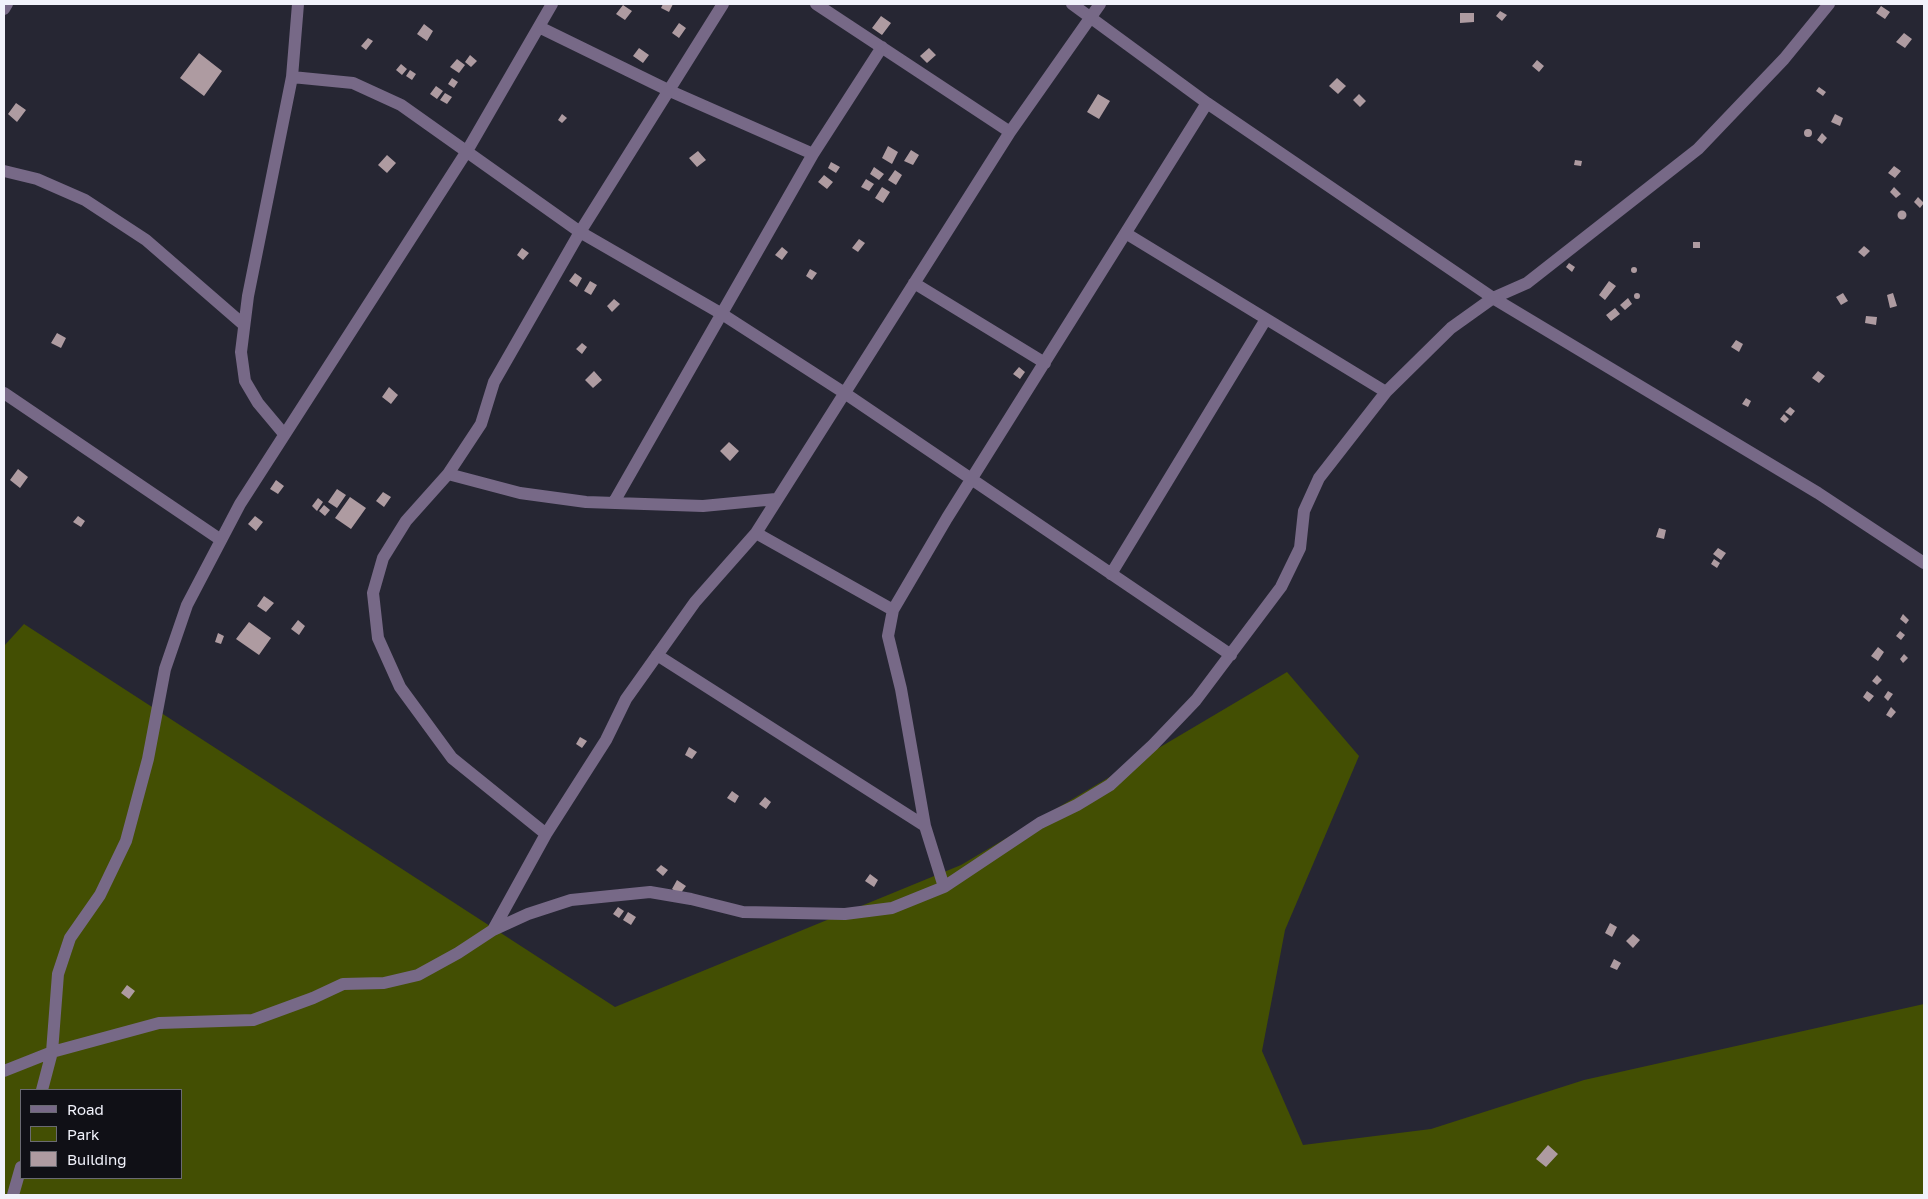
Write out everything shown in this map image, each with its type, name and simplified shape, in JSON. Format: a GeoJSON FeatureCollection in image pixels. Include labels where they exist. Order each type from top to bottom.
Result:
{"type":"FeatureCollection","features":[{"type":"Feature","properties":{"kind":"street"},"geometry":{"type":"LineString","coordinates":[[4,9],[7,4]]}},
{"type":"Feature","properties":{"kind":"street"},"geometry":{"type":"LineString","coordinates":[[284,434],[258,403],[245,381],[241,352],[248,296],[292,77],[298,4]]}},
{"type":"Feature","properties":{"kind":"street"},"geometry":{"type":"LineString","coordinates":[[42,1089],[52,1052],[58,974],[70,938],[100,896],[126,841],[148,759],[165,669],[186,605],[240,504],[467,151],[552,4]]}},
{"type":"Feature","properties":{"kind":"street"},"geometry":{"type":"LineString","coordinates":[[546,834],[452,758],[400,687],[378,638],[373,593],[383,558],[406,521],[448,474],[481,424],[494,382],[580,232],[723,4]]}},
{"type":"Feature","properties":{"kind":"street"},"geometry":{"type":"LineString","coordinates":[[816,4],[1010,132]]}},
{"type":"Feature","properties":{"kind":"street"},"geometry":{"type":"LineString","coordinates":[[1072,4],[1207,104],[1493,298],[1818,493],[1924,563]]}},
{"type":"Feature","properties":{"kind":"street"},"geometry":{"type":"LineString","coordinates":[[493,930],[546,834],[606,740],[626,699],[694,602],[756,533],[1010,132],[1100,4]]}},
{"type":"Feature","properties":{"kind":"street"},"geometry":{"type":"LineString","coordinates":[[4,1071],[52,1052],[159,1023],[253,1020],[313,998],[343,984],[384,984],[418,975],[458,953],[493,930],[528,914],[572,900],[650,892],[691,899],[742,912],[845,914],[892,908],[944,887],[1040,823],[1077,805],[1110,785],[1196,700],[1281,587],[1300,548],[1304,511],[1319,478],[1386,392],[1451,328],[1493,298],[1526,283],[1698,149],[1784,58],[1829,4]]}},
{"type":"Feature","properties":{"kind":"street"},"geometry":{"type":"LineString","coordinates":[[539,27],[670,91],[813,154]]}},
{"type":"Feature","properties":{"kind":"street"},"geometry":{"type":"LineString","coordinates":[[614,502],[813,154],[882,47]]}},
{"type":"Feature","properties":{"kind":"street"},"geometry":{"type":"LineString","coordinates":[[292,77],[353,83],[401,105],[580,232],[722,314],[844,392],[1231,655]]}},
{"type":"Feature","properties":{"kind":"street"},"geometry":{"type":"LineString","coordinates":[[944,887],[925,826],[901,689],[888,636],[893,610],[971,480],[1207,104]]}},
{"type":"Feature","properties":{"kind":"street"},"geometry":{"type":"LineString","coordinates":[[4,171],[37,179],[85,200],[146,240],[244,325]]}},
{"type":"Feature","properties":{"kind":"street"},"geometry":{"type":"LineString","coordinates":[[1127,234],[1386,392]]}},
{"type":"Feature","properties":{"kind":"street"},"geometry":{"type":"LineString","coordinates":[[914,283],[1045,363]]}},
{"type":"Feature","properties":{"kind":"street"},"geometry":{"type":"LineString","coordinates":[[1111,574],[1266,319]]}},
{"type":"Feature","properties":{"kind":"street"},"geometry":{"type":"LineString","coordinates":[[4,393],[221,540]]}},
{"type":"Feature","properties":{"kind":"street"},"geometry":{"type":"LineString","coordinates":[[448,474],[520,493],[586,502],[703,506],[776,499]]}},
{"type":"Feature","properties":{"kind":"street"},"geometry":{"type":"LineString","coordinates":[[756,533],[893,610]]}},
{"type":"Feature","properties":{"kind":"street"},"geometry":{"type":"LineString","coordinates":[[656,655],[925,826]]}},
{"type":"Feature","properties":{"kind":"street"},"geometry":{"type":"LineString","coordinates":[[13,1195],[20,1170]]}},
{"type":"Feature","properties":{"kind":"green space"},"geometry":{"type":"Polygon","coordinates":[[[24,624],[615,1007],[961,865],[1287,672],[1359,756],[1285,930],[1262,1051],[1303,1145],[1431,1129],[1584,1080],[1924,1004],[1924,1195],[4,1195],[4,646],[24,624]]]}},
{"type":"Feature","properties":{"kind":"building"},"geometry":{"type":"Polygon","coordinates":[[[663,4],[673,4],[669,12],[661,8],[663,4]]]}},
{"type":"Feature","properties":{"kind":"building"},"geometry":{"type":"Polygon","coordinates":[[[623,5],[632,11],[625,20],[616,14],[623,5]]]}},
{"type":"Feature","properties":{"kind":"building"},"geometry":{"type":"Polygon","coordinates":[[[1881,6],[1890,12],[1885,19],[1876,13],[1881,6]]]}},
{"type":"Feature","properties":{"kind":"building"},"geometry":{"type":"Polygon","coordinates":[[[1500,11],[1507,15],[1502,21],[1496,16],[1500,11]]]}},
{"type":"Feature","properties":{"kind":"building"},"geometry":{"type":"Polygon","coordinates":[[[1460,13],[1474,13],[1474,22],[1460,23],[1460,13]]]}},
{"type":"Feature","properties":{"kind":"building"},"geometry":{"type":"Polygon","coordinates":[[[881,16],[891,23],[882,35],[872,28],[881,16]]]}},
{"type":"Feature","properties":{"kind":"building"},"geometry":{"type":"Polygon","coordinates":[[[679,23],[686,28],[679,38],[672,33],[679,23]]]}},
{"type":"Feature","properties":{"kind":"building"},"geometry":{"type":"Polygon","coordinates":[[[424,24],[433,31],[427,41],[417,34],[424,24]]]}},
{"type":"Feature","properties":{"kind":"building"},"geometry":{"type":"Polygon","coordinates":[[[1904,33],[1912,39],[1905,48],[1896,42],[1904,33]]]}},
{"type":"Feature","properties":{"kind":"building"},"geometry":{"type":"Polygon","coordinates":[[[368,38],[373,41],[366,50],[361,46],[368,38]]]}},
{"type":"Feature","properties":{"kind":"building"},"geometry":{"type":"Polygon","coordinates":[[[639,48],[649,55],[643,63],[633,56],[639,48]]]}},
{"type":"Feature","properties":{"kind":"building"},"geometry":{"type":"Polygon","coordinates":[[[929,48],[936,55],[927,63],[920,56],[929,48]]]}},
{"type":"Feature","properties":{"kind":"building"},"geometry":{"type":"Polygon","coordinates":[[[199,53],[222,71],[204,96],[180,78],[199,53]]]}},
{"type":"Feature","properties":{"kind":"building"},"geometry":{"type":"Polygon","coordinates":[[[470,55],[477,61],[471,67],[465,62],[470,55]]]}},
{"type":"Feature","properties":{"kind":"building"},"geometry":{"type":"Polygon","coordinates":[[[457,59],[465,65],[459,73],[450,67],[457,59]]]}},
{"type":"Feature","properties":{"kind":"building"},"geometry":{"type":"Polygon","coordinates":[[[1537,60],[1544,66],[1539,72],[1532,66],[1537,60]]]}},
{"type":"Feature","properties":{"kind":"building"},"geometry":{"type":"Polygon","coordinates":[[[401,64],[407,69],[402,75],[396,70],[401,64]]]}},
{"type":"Feature","properties":{"kind":"building"},"geometry":{"type":"Polygon","coordinates":[[[410,70],[416,74],[412,80],[406,76],[410,70]]]}},
{"type":"Feature","properties":{"kind":"building"},"geometry":{"type":"Polygon","coordinates":[[[452,78],[458,82],[454,88],[448,84],[452,78]]]}},
{"type":"Feature","properties":{"kind":"building"},"geometry":{"type":"Polygon","coordinates":[[[1337,78],[1346,86],[1338,94],[1329,86],[1337,78]]]}},
{"type":"Feature","properties":{"kind":"building"},"geometry":{"type":"Polygon","coordinates":[[[436,86],[443,91],[437,99],[430,94],[436,86]]]}},
{"type":"Feature","properties":{"kind":"building"},"geometry":{"type":"Polygon","coordinates":[[[1819,87],[1826,92],[1823,96],[1816,91],[1819,87]]]}},
{"type":"Feature","properties":{"kind":"building"},"geometry":{"type":"Polygon","coordinates":[[[445,93],[452,97],[447,104],[440,100],[445,93]]]}},
{"type":"Feature","properties":{"kind":"building"},"geometry":{"type":"Polygon","coordinates":[[[1098,94],[1110,101],[1099,119],[1087,112],[1098,94]]]}},
{"type":"Feature","properties":{"kind":"building"},"geometry":{"type":"Polygon","coordinates":[[[1359,94],[1366,101],[1360,107],[1353,100],[1359,94]]]}},
{"type":"Feature","properties":{"kind":"building"},"geometry":{"type":"Polygon","coordinates":[[[16,103],[26,110],[17,122],[8,114],[16,103]]]}},
{"type":"Feature","properties":{"kind":"building"},"geometry":{"type":"Polygon","coordinates":[[[562,114],[567,118],[562,123],[558,120],[562,114]]]}},
{"type":"Feature","properties":{"kind":"building"},"geometry":{"type":"Polygon","coordinates":[[[1835,114],[1843,118],[1840,126],[1831,122],[1835,114]]]}},
{"type":"Feature","properties":{"kind":"building"},"geometry":{"type":"Polygon","coordinates":[[[1808,129],[1812,133],[1808,137],[1804,133],[1808,129]]]}},
{"type":"Feature","properties":{"kind":"building"},"geometry":{"type":"Polygon","coordinates":[[[1822,133],[1827,138],[1822,144],[1817,140],[1822,133]]]}},
{"type":"Feature","properties":{"kind":"building"},"geometry":{"type":"Polygon","coordinates":[[[888,146],[898,152],[892,164],[882,158],[888,146]]]}},
{"type":"Feature","properties":{"kind":"building"},"geometry":{"type":"Polygon","coordinates":[[[911,150],[919,155],[913,165],[904,161],[911,150]]]}},
{"type":"Feature","properties":{"kind":"building"},"geometry":{"type":"Polygon","coordinates":[[[698,151],[706,160],[697,167],[689,158],[698,151]]]}},
{"type":"Feature","properties":{"kind":"building"},"geometry":{"type":"Polygon","coordinates":[[[387,155],[396,163],[387,173],[378,165],[387,155]]]}},
{"type":"Feature","properties":{"kind":"building"},"geometry":{"type":"Polygon","coordinates":[[[1575,160],[1582,161],[1581,166],[1574,165],[1575,160]]]}},
{"type":"Feature","properties":{"kind":"building"},"geometry":{"type":"Polygon","coordinates":[[[831,162],[840,167],[836,173],[828,168],[831,162]]]}},
{"type":"Feature","properties":{"kind":"building"},"geometry":{"type":"Polygon","coordinates":[[[1894,166],[1901,171],[1895,178],[1888,173],[1894,166]]]}},
{"type":"Feature","properties":{"kind":"building"},"geometry":{"type":"Polygon","coordinates":[[[874,167],[884,174],[879,180],[870,174],[874,167]]]}},
{"type":"Feature","properties":{"kind":"building"},"geometry":{"type":"Polygon","coordinates":[[[895,170],[902,175],[896,185],[888,180],[895,170]]]}},
{"type":"Feature","properties":{"kind":"building"},"geometry":{"type":"Polygon","coordinates":[[[824,175],[833,182],[827,189],[818,182],[824,175]]]}},
{"type":"Feature","properties":{"kind":"building"},"geometry":{"type":"Polygon","coordinates":[[[866,179],[874,184],[869,191],[861,187],[866,179]]]}},
{"type":"Feature","properties":{"kind":"building"},"geometry":{"type":"Polygon","coordinates":[[[882,187],[890,192],[883,203],[875,198],[882,187]]]}},
{"type":"Feature","properties":{"kind":"building"},"geometry":{"type":"Polygon","coordinates":[[[1894,187],[1901,194],[1896,198],[1890,192],[1894,187]]]}},
{"type":"Feature","properties":{"kind":"building"},"geometry":{"type":"Polygon","coordinates":[[[1918,197],[1924,203],[1920,208],[1914,202],[1918,197]]]}},
{"type":"Feature","properties":{"kind":"building"},"geometry":{"type":"Polygon","coordinates":[[[1902,211],[1906,215],[1902,219],[1898,215],[1902,211]]]}},
{"type":"Feature","properties":{"kind":"building"},"geometry":{"type":"Polygon","coordinates":[[[859,239],[865,243],[858,252],[852,248],[859,239]]]}},
{"type":"Feature","properties":{"kind":"building"},"geometry":{"type":"Polygon","coordinates":[[[1693,242],[1700,242],[1700,248],[1693,248],[1693,242]]]}},
{"type":"Feature","properties":{"kind":"building"},"geometry":{"type":"Polygon","coordinates":[[[1864,246],[1870,251],[1864,257],[1858,252],[1864,246]]]}},
{"type":"Feature","properties":{"kind":"building"},"geometry":{"type":"Polygon","coordinates":[[[782,247],[788,252],[782,260],[775,255],[782,247]]]}},
{"type":"Feature","properties":{"kind":"building"},"geometry":{"type":"Polygon","coordinates":[[[522,248],[529,253],[523,260],[517,255],[522,248]]]}},
{"type":"Feature","properties":{"kind":"building"},"geometry":{"type":"Polygon","coordinates":[[[1569,263],[1575,267],[1572,272],[1566,267],[1569,263]]]}},
{"type":"Feature","properties":{"kind":"building"},"geometry":{"type":"Polygon","coordinates":[[[1634,267],[1637,270],[1634,273],[1631,270],[1634,267]]]}},
{"type":"Feature","properties":{"kind":"building"},"geometry":{"type":"Polygon","coordinates":[[[810,269],[817,273],[812,280],[806,276],[810,269]]]}},
{"type":"Feature","properties":{"kind":"building"},"geometry":{"type":"Polygon","coordinates":[[[575,273],[582,278],[577,287],[569,281],[575,273]]]}},
{"type":"Feature","properties":{"kind":"building"},"geometry":{"type":"Polygon","coordinates":[[[590,281],[597,285],[591,295],[584,291],[590,281]]]}},
{"type":"Feature","properties":{"kind":"building"},"geometry":{"type":"Polygon","coordinates":[[[1609,281],[1616,286],[1605,300],[1599,295],[1609,281]]]}},
{"type":"Feature","properties":{"kind":"building"},"geometry":{"type":"Polygon","coordinates":[[[1637,293],[1640,296],[1637,299],[1634,296],[1637,293]]]}},
{"type":"Feature","properties":{"kind":"building"},"geometry":{"type":"Polygon","coordinates":[[[1843,293],[1848,301],[1841,305],[1836,297],[1843,293]]]}},
{"type":"Feature","properties":{"kind":"building"},"geometry":{"type":"Polygon","coordinates":[[[1893,293],[1897,306],[1890,308],[1887,295],[1893,293]]]}},
{"type":"Feature","properties":{"kind":"building"},"geometry":{"type":"Polygon","coordinates":[[[1628,298],[1632,304],[1625,310],[1620,305],[1628,298]]]}},
{"type":"Feature","properties":{"kind":"building"},"geometry":{"type":"Polygon","coordinates":[[[614,299],[620,304],[612,312],[607,306],[614,299]]]}},
{"type":"Feature","properties":{"kind":"building"},"geometry":{"type":"Polygon","coordinates":[[[1615,308],[1620,314],[1611,321],[1606,315],[1615,308]]]}},
{"type":"Feature","properties":{"kind":"building"},"geometry":{"type":"Polygon","coordinates":[[[1866,316],[1877,317],[1876,325],[1865,323],[1866,316]]]}},
{"type":"Feature","properties":{"kind":"building"},"geometry":{"type":"Polygon","coordinates":[[[57,333],[66,338],[61,348],[51,343],[57,333]]]}},
{"type":"Feature","properties":{"kind":"building"},"geometry":{"type":"Polygon","coordinates":[[[1736,340],[1743,344],[1739,352],[1731,347],[1736,340]]]}},
{"type":"Feature","properties":{"kind":"building"},"geometry":{"type":"Polygon","coordinates":[[[582,343],[587,347],[582,354],[576,349],[582,343]]]}},
{"type":"Feature","properties":{"kind":"building"},"geometry":{"type":"Polygon","coordinates":[[[1019,367],[1025,372],[1020,379],[1013,374],[1019,367]]]}},
{"type":"Feature","properties":{"kind":"building"},"geometry":{"type":"Polygon","coordinates":[[[594,371],[602,380],[593,388],[585,380],[594,371]]]}},
{"type":"Feature","properties":{"kind":"building"},"geometry":{"type":"Polygon","coordinates":[[[1818,371],[1825,376],[1819,383],[1812,378],[1818,371]]]}},
{"type":"Feature","properties":{"kind":"building"},"geometry":{"type":"Polygon","coordinates":[[[389,387],[398,395],[391,404],[382,397],[389,387]]]}},
{"type":"Feature","properties":{"kind":"building"},"geometry":{"type":"Polygon","coordinates":[[[1746,398],[1751,401],[1748,407],[1742,404],[1746,398]]]}},
{"type":"Feature","properties":{"kind":"building"},"geometry":{"type":"Polygon","coordinates":[[[1790,407],[1795,411],[1791,416],[1785,412],[1790,407]]]}},
{"type":"Feature","properties":{"kind":"building"},"geometry":{"type":"Polygon","coordinates":[[[1784,414],[1789,419],[1785,423],[1780,419],[1784,414]]]}},
{"type":"Feature","properties":{"kind":"building"},"geometry":{"type":"Polygon","coordinates":[[[729,442],[739,451],[730,461],[720,451],[729,442]]]}},
{"type":"Feature","properties":{"kind":"building"},"geometry":{"type":"Polygon","coordinates":[[[18,469],[28,477],[20,488],[10,480],[18,469]]]}},
{"type":"Feature","properties":{"kind":"building"},"geometry":{"type":"Polygon","coordinates":[[[276,480],[284,486],[278,494],[270,489],[276,480]]]}},
{"type":"Feature","properties":{"kind":"building"},"geometry":{"type":"Polygon","coordinates":[[[337,489],[346,495],[337,508],[328,502],[337,489]]]}},
{"type":"Feature","properties":{"kind":"building"},"geometry":{"type":"Polygon","coordinates":[[[383,492],[391,497],[384,507],[376,501],[383,492]]]}},
{"type":"Feature","properties":{"kind":"building"},"geometry":{"type":"Polygon","coordinates":[[[350,497],[366,508],[351,529],[335,518],[350,497]]]}},
{"type":"Feature","properties":{"kind":"building"},"geometry":{"type":"Polygon","coordinates":[[[318,498],[323,502],[317,511],[312,506],[318,498]]]}},
{"type":"Feature","properties":{"kind":"building"},"geometry":{"type":"Polygon","coordinates":[[[324,505],[330,510],[325,516],[319,511],[324,505]]]}},
{"type":"Feature","properties":{"kind":"building"},"geometry":{"type":"Polygon","coordinates":[[[78,516],[85,521],[81,527],[73,522],[78,516]]]}},
{"type":"Feature","properties":{"kind":"building"},"geometry":{"type":"Polygon","coordinates":[[[255,516],[263,522],[256,531],[248,524],[255,516]]]}},
{"type":"Feature","properties":{"kind":"building"},"geometry":{"type":"Polygon","coordinates":[[[1659,528],[1666,530],[1664,539],[1656,537],[1659,528]]]}},
{"type":"Feature","properties":{"kind":"building"},"geometry":{"type":"Polygon","coordinates":[[[1718,548],[1726,553],[1721,560],[1713,554],[1718,548]]]}},
{"type":"Feature","properties":{"kind":"building"},"geometry":{"type":"Polygon","coordinates":[[[1714,559],[1720,563],[1717,568],[1711,564],[1714,559]]]}},
{"type":"Feature","properties":{"kind":"building"},"geometry":{"type":"Polygon","coordinates":[[[264,596],[274,603],[266,612],[257,606],[264,596]]]}},
{"type":"Feature","properties":{"kind":"building"},"geometry":{"type":"Polygon","coordinates":[[[1903,614],[1909,620],[1906,624],[1900,619],[1903,614]]]}},
{"type":"Feature","properties":{"kind":"building"},"geometry":{"type":"Polygon","coordinates":[[[298,620],[305,626],[299,635],[291,629],[298,620]]]}},
{"type":"Feature","properties":{"kind":"building"},"geometry":{"type":"Polygon","coordinates":[[[249,622],[271,638],[259,655],[236,639],[249,622]]]}},
{"type":"Feature","properties":{"kind":"building"},"geometry":{"type":"Polygon","coordinates":[[[1900,631],[1905,635],[1901,640],[1896,636],[1900,631]]]}},
{"type":"Feature","properties":{"kind":"building"},"geometry":{"type":"Polygon","coordinates":[[[218,633],[224,636],[221,644],[215,642],[218,633]]]}},
{"type":"Feature","properties":{"kind":"building"},"geometry":{"type":"Polygon","coordinates":[[[1878,647],[1884,652],[1878,661],[1871,656],[1878,647]]]}},
{"type":"Feature","properties":{"kind":"building"},"geometry":{"type":"Polygon","coordinates":[[[1904,654],[1908,658],[1903,663],[1900,659],[1904,654]]]}},
{"type":"Feature","properties":{"kind":"building"},"geometry":{"type":"Polygon","coordinates":[[[1877,675],[1882,680],[1877,685],[1872,681],[1877,675]]]}},
{"type":"Feature","properties":{"kind":"building"},"geometry":{"type":"Polygon","coordinates":[[[1867,691],[1874,696],[1869,702],[1863,697],[1867,691]]]}},
{"type":"Feature","properties":{"kind":"building"},"geometry":{"type":"Polygon","coordinates":[[[1888,691],[1893,694],[1888,701],[1884,697],[1888,691]]]}},
{"type":"Feature","properties":{"kind":"building"},"geometry":{"type":"Polygon","coordinates":[[[1891,707],[1896,712],[1891,718],[1886,715],[1891,707]]]}},
{"type":"Feature","properties":{"kind":"building"},"geometry":{"type":"Polygon","coordinates":[[[580,737],[587,741],[582,748],[576,744],[580,737]]]}},
{"type":"Feature","properties":{"kind":"building"},"geometry":{"type":"Polygon","coordinates":[[[689,747],[697,752],[692,759],[685,755],[689,747]]]}},
{"type":"Feature","properties":{"kind":"building"},"geometry":{"type":"Polygon","coordinates":[[[732,791],[739,796],[735,803],[727,798],[732,791]]]}},
{"type":"Feature","properties":{"kind":"building"},"geometry":{"type":"Polygon","coordinates":[[[765,797],[771,802],[766,809],[759,804],[765,797]]]}},
{"type":"Feature","properties":{"kind":"building"},"geometry":{"type":"Polygon","coordinates":[[[661,865],[668,870],[663,876],[656,870],[661,865]]]}},
{"type":"Feature","properties":{"kind":"building"},"geometry":{"type":"Polygon","coordinates":[[[870,874],[878,880],[874,887],[865,881],[870,874]]]}},
{"type":"Feature","properties":{"kind":"building"},"geometry":{"type":"Polygon","coordinates":[[[677,880],[686,886],[680,894],[672,889],[677,880]]]}},
{"type":"Feature","properties":{"kind":"building"},"geometry":{"type":"Polygon","coordinates":[[[618,907],[624,911],[619,918],[613,914],[618,907]]]}},
{"type":"Feature","properties":{"kind":"building"},"geometry":{"type":"Polygon","coordinates":[[[628,912],[636,917],[631,925],[623,920],[628,912]]]}},
{"type":"Feature","properties":{"kind":"building"},"geometry":{"type":"Polygon","coordinates":[[[1610,923],[1617,927],[1612,937],[1605,933],[1610,923]]]}},
{"type":"Feature","properties":{"kind":"building"},"geometry":{"type":"Polygon","coordinates":[[[1633,934],[1640,940],[1633,948],[1626,941],[1633,934]]]}},
{"type":"Feature","properties":{"kind":"building"},"geometry":{"type":"Polygon","coordinates":[[[1614,959],[1621,963],[1617,970],[1610,967],[1614,959]]]}},
{"type":"Feature","properties":{"kind":"building"},"geometry":{"type":"Polygon","coordinates":[[[127,985],[135,991],[129,999],[121,993],[127,985]]]}},
{"type":"Feature","properties":{"kind":"building"},"geometry":{"type":"Polygon","coordinates":[[[1548,1145],[1558,1154],[1546,1167],[1536,1159],[1548,1145]]]}}]}
